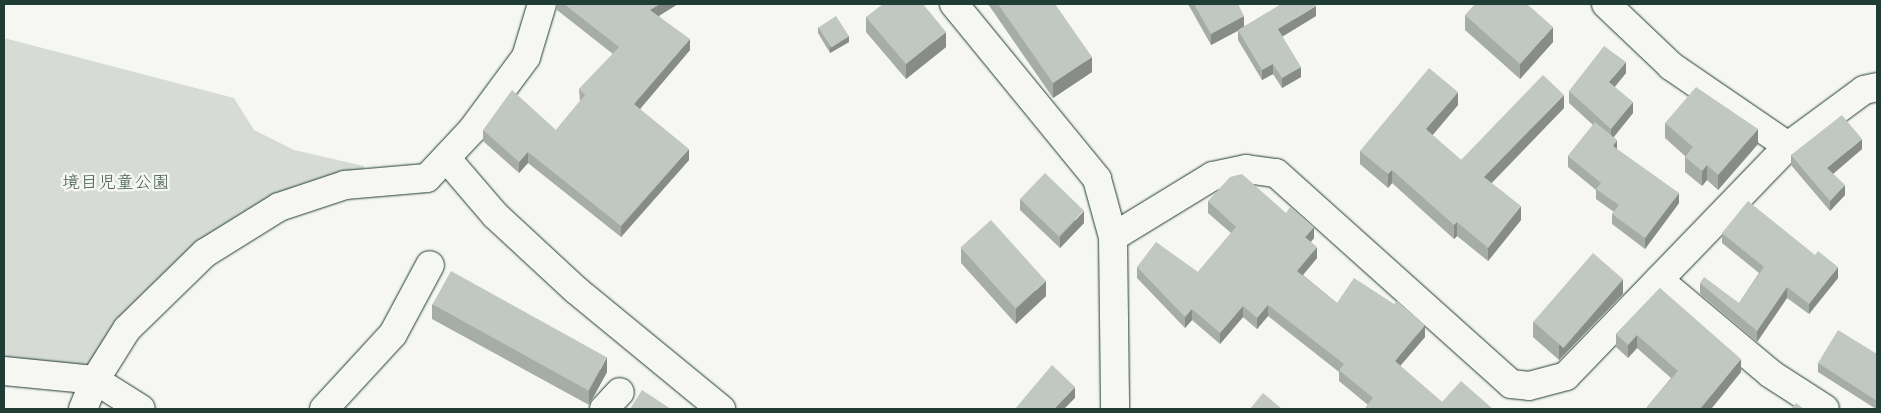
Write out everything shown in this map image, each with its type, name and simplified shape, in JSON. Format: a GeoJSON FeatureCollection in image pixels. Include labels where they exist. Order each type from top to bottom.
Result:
{"type":"FeatureCollection","features":[{"type":"Feature","properties":{"kind":"street"},"geometry":{"type":"LineString","coordinates":[[83,409],[95,380],[127,329],[205,253],[279,207],[345,185],[428,178],[447,159],[526,57],[542,4]]}},
{"type":"Feature","properties":{"kind":"street"},"geometry":{"type":"LineString","coordinates":[[954,4],[1097,179],[1113,237],[1111,394],[1114,409]]}},
{"type":"Feature","properties":{"kind":"street"},"geometry":{"type":"LineString","coordinates":[[1606,4],[1671,66],[1788,146]]}},
{"type":"Feature","properties":{"kind":"street"},"geometry":{"type":"LineString","coordinates":[[1113,237],[1213,176],[1246,169],[1276,173],[1511,384],[1529,386],[1566,376],[1788,146],[1864,90],[1877,87]]}},
{"type":"Feature","properties":{"kind":"street"},"geometry":{"type":"LineString","coordinates":[[447,159],[495,215],[576,290],[721,409]]}},
{"type":"Feature","properties":{"kind":"street"},"geometry":{"type":"LineString","coordinates":[[324,409],[393,334],[430,265]]}},
{"type":"Feature","properties":{"kind":"street"},"geometry":{"type":"LineString","coordinates":[[1658,280],[1771,374],[1825,409]]}},
{"type":"Feature","properties":{"kind":"street"},"geometry":{"type":"LineString","coordinates":[[4,371],[95,380],[141,409]]}},
{"type":"Feature","properties":{"kind":"green space","name":"境目児童公園"},"geometry":{"type":"Polygon","coordinates":[[[4,38],[234,98],[254,130],[294,150],[364,166],[366,183],[205,253],[95,380],[4,371],[4,38]]]}},
{"type":"Feature","properties":{"kind":"building"},"geometry":{"type":"Polygon","coordinates":[[[564,4],[660,4],[650,10],[690,39],[634,104],[689,149],[621,226],[528,152],[519,162],[483,130],[512,90],[556,130],[585,95],[579,89],[619,47],[564,4]]]}},
{"type":"Feature","properties":{"kind":"building"},"geometry":{"type":"Polygon","coordinates":[[[883,4],[923,4],[946,32],[906,64],[866,17],[883,4]]]}},
{"type":"Feature","properties":{"kind":"building"},"geometry":{"type":"Polygon","coordinates":[[[998,4],[1055,4],[1092,57],[1053,83],[998,4]]]}},
{"type":"Feature","properties":{"kind":"building"},"geometry":{"type":"Polygon","coordinates":[[[1194,4],[1238,4],[1244,16],[1211,34],[1194,4]]]}},
{"type":"Feature","properties":{"kind":"building"},"geometry":{"type":"Polygon","coordinates":[[[1281,4],[1314,4],[1316,6],[1278,29],[1301,67],[1282,78],[1273,64],[1262,70],[1238,30],[1281,4]]]}},
{"type":"Feature","properties":{"kind":"building"},"geometry":{"type":"Polygon","coordinates":[[[1475,4],[1527,4],[1553,27],[1520,64],[1465,15],[1475,4]]]}},
{"type":"Feature","properties":{"kind":"building"},"geometry":{"type":"Polygon","coordinates":[[[836,16],[849,36],[831,48],[818,27],[836,16]]]}},
{"type":"Feature","properties":{"kind":"building"},"geometry":{"type":"Polygon","coordinates":[[[1604,46],[1626,62],[1609,82],[1633,102],[1611,129],[1569,91],[1604,46]]]}},
{"type":"Feature","properties":{"kind":"building"},"geometry":{"type":"Polygon","coordinates":[[[1429,68],[1458,92],[1426,129],[1461,160],[1543,75],[1564,95],[1484,177],[1521,206],[1488,248],[1457,222],[1454,225],[1392,170],[1388,174],[1360,151],[1429,68]]]}},
{"type":"Feature","properties":{"kind":"building"},"geometry":{"type":"Polygon","coordinates":[[[1696,87],[1758,129],[1718,175],[1707,165],[1702,171],[1685,157],[1693,147],[1665,123],[1696,87]]]}},
{"type":"Feature","properties":{"kind":"building"},"geometry":{"type":"Polygon","coordinates":[[[1842,115],[1862,139],[1827,168],[1845,185],[1830,201],[1791,155],[1842,115]]]}},
{"type":"Feature","properties":{"kind":"building"},"geometry":{"type":"Polygon","coordinates":[[[1595,122],[1617,140],[1613,146],[1679,193],[1645,238],[1612,214],[1619,205],[1596,189],[1601,183],[1568,156],[1595,122]]]}},
{"type":"Feature","properties":{"kind":"building"},"geometry":{"type":"Polygon","coordinates":[[[1045,173],[1084,211],[1059,236],[1020,199],[1045,173]]]}},
{"type":"Feature","properties":{"kind":"building"},"geometry":{"type":"Polygon","coordinates":[[[1242,174],[1286,213],[1290,207],[1314,227],[1305,237],[1317,247],[1297,271],[1337,303],[1354,278],[1394,304],[1397,301],[1425,325],[1395,361],[1442,402],[1461,381],[1493,409],[1368,409],[1366,407],[1373,398],[1339,370],[1344,364],[1268,305],[1257,318],[1243,306],[1220,333],[1192,309],[1185,317],[1137,267],[1156,242],[1198,272],[1236,227],[1208,201],[1230,177],[1242,174]]]}},
{"type":"Feature","properties":{"kind":"building"},"geometry":{"type":"Polygon","coordinates":[[[1748,201],[1815,255],[1818,251],[1838,267],[1809,304],[1787,287],[1757,331],[1700,283],[1704,277],[1739,303],[1764,267],[1722,233],[1748,201]]]}},
{"type":"Feature","properties":{"kind":"building"},"geometry":{"type":"Polygon","coordinates":[[[991,220],[1046,281],[1015,308],[961,247],[991,220]]]}},
{"type":"Feature","properties":{"kind":"building"},"geometry":{"type":"Polygon","coordinates":[[[1593,253],[1623,279],[1563,348],[1533,322],[1593,253]]]}},
{"type":"Feature","properties":{"kind":"building"},"geometry":{"type":"Polygon","coordinates":[[[451,271],[607,357],[588,391],[433,304],[451,271]]]}},
{"type":"Feature","properties":{"kind":"building"},"geometry":{"type":"Polygon","coordinates":[[[1660,288],[1741,359],[1700,409],[1649,409],[1647,407],[1678,371],[1637,335],[1628,345],[1616,334],[1660,288]]]}},
{"type":"Feature","properties":{"kind":"building"},"geometry":{"type":"Polygon","coordinates":[[[1838,330],[1877,354],[1877,401],[1818,363],[1838,330]]]}},
{"type":"Feature","properties":{"kind":"building"},"geometry":{"type":"Polygon","coordinates":[[[1052,365],[1075,387],[1054,409],[1015,409],[1052,365]]]}},
{"type":"Feature","properties":{"kind":"building"},"geometry":{"type":"Polygon","coordinates":[[[642,390],[671,409],[630,409],[642,390]]]}},
{"type":"Feature","properties":{"kind":"building"},"geometry":{"type":"Polygon","coordinates":[[[1263,393],[1282,409],[1250,409],[1263,393]]]}},
{"type":"Feature","properties":{"kind":"building"},"geometry":{"type":"Polygon","coordinates":[[[1796,403],[1804,409],[1791,409],[1796,403]]]}}]}
